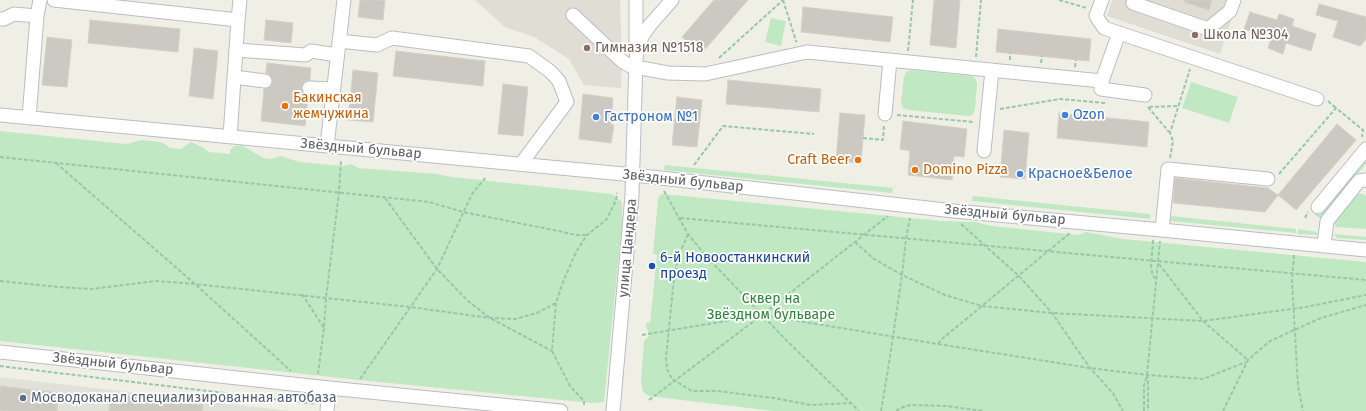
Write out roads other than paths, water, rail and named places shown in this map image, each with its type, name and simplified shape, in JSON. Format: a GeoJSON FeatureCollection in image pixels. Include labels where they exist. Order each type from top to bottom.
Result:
{"type":"FeatureCollection","features":[{"type":"Feature","properties":{"kind":"street"},"geometry":{"type":"LineString","coordinates":[[29,118],[37,16],[40,0]]}},
{"type":"Feature","properties":{"kind":"street"},"geometry":{"type":"LineString","coordinates":[[54,0],[238,20]]}},
{"type":"Feature","properties":{"kind":"street"},"geometry":{"type":"LineString","coordinates":[[230,137],[240,0]]}},
{"type":"Feature","properties":{"kind":"street"},"geometry":{"type":"LineString","coordinates":[[327,146],[344,0]]}},
{"type":"Feature","properties":{"kind":"street"},"geometry":{"type":"LineString","coordinates":[[635,63],[636,0]]}},
{"type":"Feature","properties":{"kind":"street","name":"улица Цандера"},"geometry":{"type":"LineString","coordinates":[[612,411],[615,398],[634,175],[635,63],[638,46],[643,35],[672,0]]}},
{"type":"Feature","properties":{"kind":"street"},"geometry":{"type":"LineString","coordinates":[[1133,3],[1208,29],[1230,11],[1234,0]]}},
{"type":"Feature","properties":{"kind":"street"},"geometry":{"type":"LineString","coordinates":[[1100,6],[1096,16],[1104,28],[1323,100]]}},
{"type":"Feature","properties":{"kind":"street"},"geometry":{"type":"LineString","coordinates":[[0,19],[4,19],[14,14],[37,16]]}},
{"type":"Feature","properties":{"kind":"street"},"geometry":{"type":"LineString","coordinates":[[573,15],[622,61],[630,66],[635,63],[668,73],[705,74],[807,52],[1102,81]]}},
{"type":"Feature","properties":{"kind":"street"},"geometry":{"type":"LineString","coordinates":[[1119,33],[1102,81],[1101,90],[1145,103]]}},
{"type":"Feature","properties":{"kind":"street"},"geometry":{"type":"LineString","coordinates":[[339,41],[378,45],[392,38],[529,56],[551,72],[559,81],[567,102],[521,164]]}},
{"type":"Feature","properties":{"kind":"street"},"geometry":{"type":"LineString","coordinates":[[236,50],[306,55],[310,51],[337,55]]}},
{"type":"Feature","properties":{"kind":"street"},"geometry":{"type":"LineString","coordinates":[[885,114],[890,60]]}},
{"type":"Feature","properties":{"kind":"street"},"geometry":{"type":"LineString","coordinates":[[984,151],[992,70]]}},
{"type":"Feature","properties":{"kind":"street"},"geometry":{"type":"LineString","coordinates":[[234,77],[265,81]]}},
{"type":"Feature","properties":{"kind":"street"},"geometry":{"type":"LineString","coordinates":[[309,88],[334,89]]}},
{"type":"Feature","properties":{"kind":"street","name":"Звёздный бульвар"},"geometry":{"type":"LineString","coordinates":[[0,115],[634,175],[954,211],[1159,232],[1324,245],[1366,250]]}},
{"type":"Feature","properties":{"kind":"street"},"geometry":{"type":"LineString","coordinates":[[1318,207],[1364,143]]}},
{"type":"Feature","properties":{"kind":"street"},"geometry":{"type":"LineString","coordinates":[[1159,232],[1168,169],[1268,179]]}},
{"type":"Feature","properties":{"kind":"street"},"geometry":{"type":"LineString","coordinates":[[1324,245],[1327,220],[1359,181],[1366,180]]}},
{"type":"Feature","properties":{"kind":"street","name":"Звёздный бульвар"},"geometry":{"type":"LineString","coordinates":[[0,352],[496,408],[561,411]]}},
{"type":"Feature","properties":{"kind":"street"},"geometry":{"type":"LineString","coordinates":[[321,408],[329,388]]}},
{"type":"Feature","properties":{"kind":"place","name":"Школа №304"},"geometry":{"type":"Point","coordinates":[1195,35]}},
{"type":"Feature","properties":{"kind":"place","name":"Гимназия №1518"},"geometry":{"type":"Point","coordinates":[587,48]}},
{"type":"Feature","properties":{"kind":"place","name":"Бакинская жемчужина"},"geometry":{"type":"Point","coordinates":[285,106]}},
{"type":"Feature","properties":{"kind":"place","name":"Ozon"},"geometry":{"type":"Point","coordinates":[1065,115]}},
{"type":"Feature","properties":{"kind":"place","name":"Гастроном №1"},"geometry":{"type":"Point","coordinates":[596,117]}},
{"type":"Feature","properties":{"kind":"place","name":"Craft Beer"},"geometry":{"type":"Point","coordinates":[858,160]}},
{"type":"Feature","properties":{"kind":"place","name":"Domino Pizza"},"geometry":{"type":"Point","coordinates":[915,170]}},
{"type":"Feature","properties":{"kind":"place","name":"Красное&Белое"},"geometry":{"type":"Point","coordinates":[1020,174]}},
{"type":"Feature","properties":{"kind":"place","name":"6-й Новоостанкинский проезд"},"geometry":{"type":"Point","coordinates":[652,266]}},
{"type":"Feature","properties":{"kind":"place","name":"Мосводоканал специализированная автобаза"},"geometry":{"type":"Point","coordinates":[23,398]}},
{"type":"Feature","properties":{"kind":"park label","name":"Сквер на Звёздном бульваре"},"geometry":{"type":"Point","coordinates":[771,308]}}]}
